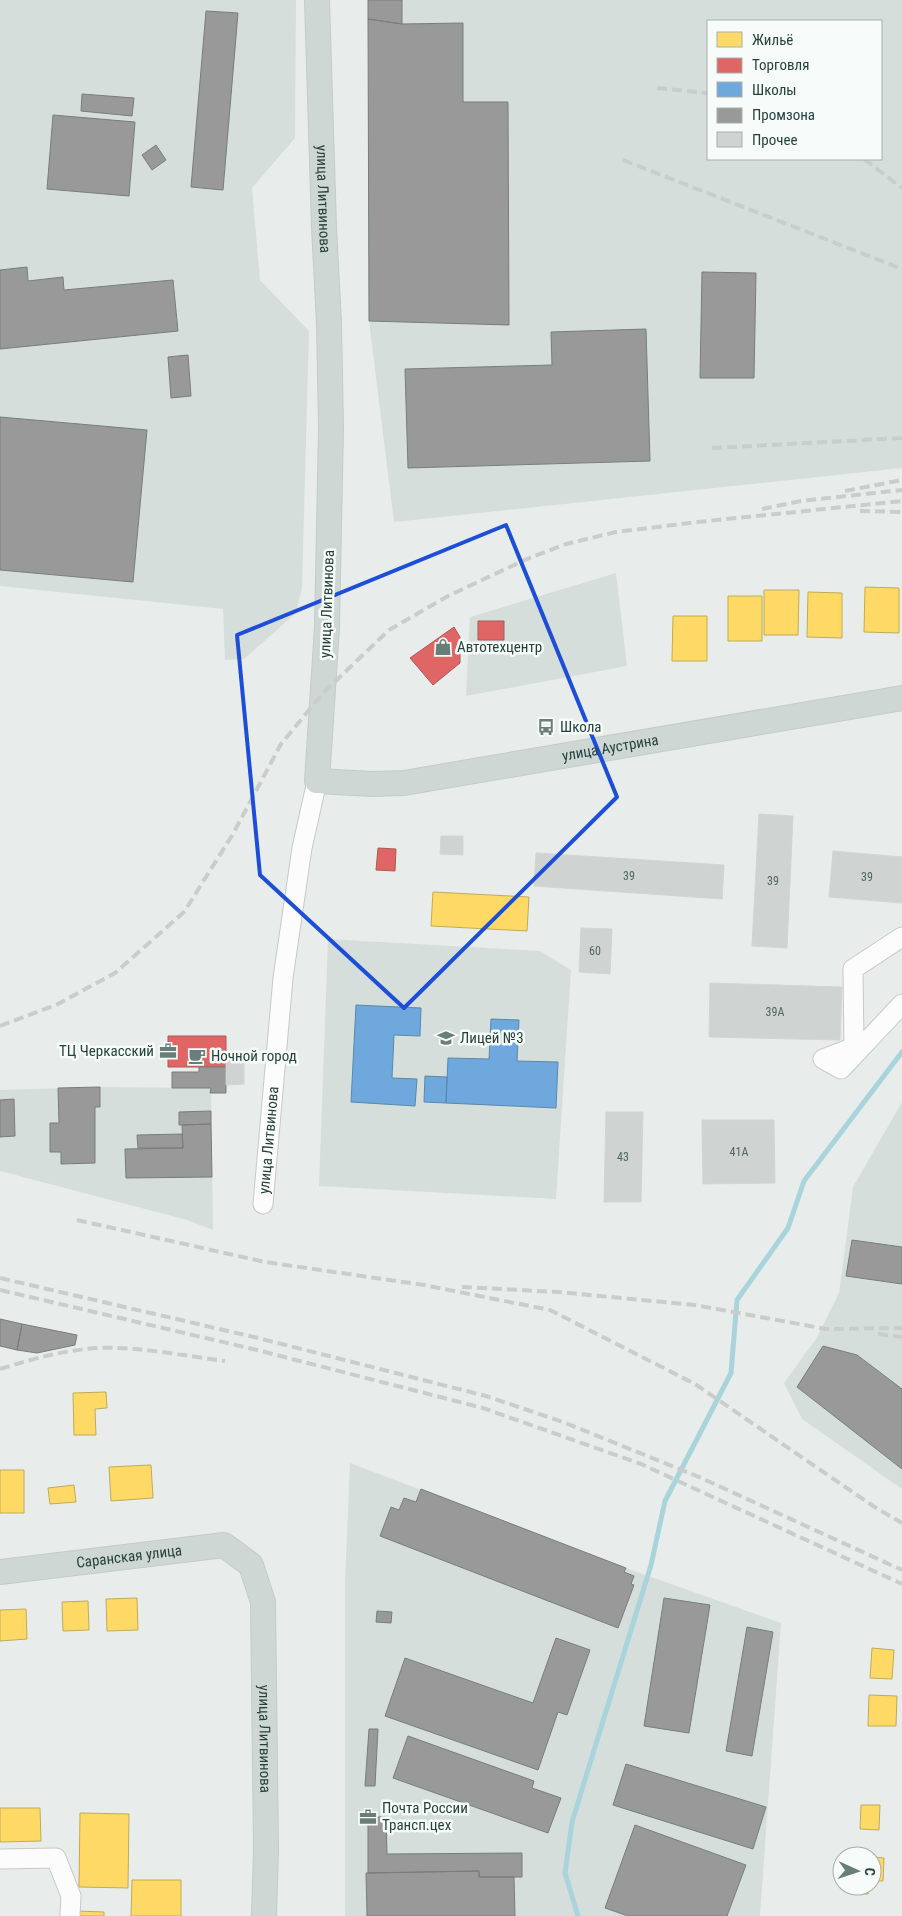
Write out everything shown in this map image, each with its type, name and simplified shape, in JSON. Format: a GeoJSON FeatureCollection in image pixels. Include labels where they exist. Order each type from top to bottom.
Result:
{"type":"FeatureCollection","features":[{"type":"Feature","properties":{"kind":"main road","name":"улица Литвинова"},"geometry":{"type":"LineString","coordinates":[[317,0],[331,428],[327,627],[317,780]]}},
{"type":"Feature","properties":{"kind":"main road","name":"улица Аустрина"},"geometry":{"type":"LineString","coordinates":[[317,780],[373,784],[404,783],[902,698]]}},
{"type":"Feature","properties":{"kind":"main road","name":"Саранская улица"},"geometry":{"type":"LineString","coordinates":[[0,1572],[224,1545],[251,1565]]}},
{"type":"Feature","properties":{"kind":"main road","name":"улица Литвинова"},"geometry":{"type":"LineString","coordinates":[[251,1565],[263,1602],[266,1850],[264,1916]]}},
{"type":"Feature","properties":{"kind":"street","name":"улица Литвинова"},"geometry":{"type":"LineString","coordinates":[[263,1204],[283,978],[302,848],[317,780]]}},
{"type":"Feature","properties":{"kind":"street"},"geometry":{"type":"LineString","coordinates":[[902,937],[853,968],[854,1047],[823,1059],[841,1069],[902,1004]]}},
{"type":"Feature","properties":{"kind":"street"},"geometry":{"type":"LineString","coordinates":[[0,1859],[56,1858],[71,1896],[70,1916]]}},
{"type":"Feature","properties":{"kind":"highlighted area"},"geometry":{"type":"Polygon","coordinates":[[[506,525],[617,797],[404,1008],[260,875],[237,635],[506,525]]]}},
{"type":"Feature","properties":{"kind":"shaded area"},"geometry":{"type":"Polygon","coordinates":[[[0,0],[296,0],[295,138],[252,188],[260,280],[309,331],[302,588],[296,613],[244,659],[225,660],[223,609],[0,586],[0,0]]]}},
{"type":"Feature","properties":{"kind":"shaded area"},"geometry":{"type":"Polygon","coordinates":[[[368,0],[902,0],[902,468],[394,522],[369,321],[368,0]]]}},
{"type":"Feature","properties":{"kind":"shaded area"},"geometry":{"type":"Polygon","coordinates":[[[616,573],[627,666],[466,696],[470,617],[616,573]]]}},
{"type":"Feature","properties":{"kind":"shaded area","name":"Лицей №3"},"geometry":{"type":"Polygon","coordinates":[[[328,939],[540,951],[571,970],[556,1199],[319,1186],[328,939]]]}},
{"type":"Feature","properties":{"kind":"shaded area"},"geometry":{"type":"Polygon","coordinates":[[[100,1087],[211,1088],[213,1230],[187,1220],[0,1171],[0,1090],[100,1087]]]}},
{"type":"Feature","properties":{"kind":"shaded area"},"geometry":{"type":"Polygon","coordinates":[[[902,1102],[902,1489],[802,1419],[784,1383],[816,1339],[839,1293],[853,1187],[902,1102]]]}},
{"type":"Feature","properties":{"kind":"shaded area"},"geometry":{"type":"Polygon","coordinates":[[[350,1463],[626,1568],[781,1623],[760,1916],[345,1916],[345,1581],[350,1463]]]}},
{"type":"Feature","properties":{"kind":"building: Жильё"},"geometry":{"type":"Polygon","coordinates":[[[865,587],[899,588],[899,633],[864,632],[865,587]]]}},
{"type":"Feature","properties":{"kind":"building: Жильё"},"geometry":{"type":"Polygon","coordinates":[[[764,590],[799,590],[798,635],[764,635],[764,590]]]}},
{"type":"Feature","properties":{"kind":"building: Жильё"},"geometry":{"type":"Polygon","coordinates":[[[808,592],[842,593],[842,638],[807,637],[808,592]]]}},
{"type":"Feature","properties":{"kind":"building: Жильё"},"geometry":{"type":"Polygon","coordinates":[[[728,596],[762,596],[762,641],[728,641],[728,596]]]}},
{"type":"Feature","properties":{"kind":"building: Жильё"},"geometry":{"type":"Polygon","coordinates":[[[673,616],[707,616],[707,661],[672,661],[673,616]]]}},
{"type":"Feature","properties":{"kind":"building: Жильё"},"geometry":{"type":"Polygon","coordinates":[[[433,892],[529,897],[527,931],[431,926],[433,892]]]}},
{"type":"Feature","properties":{"kind":"building: Жильё"},"geometry":{"type":"Polygon","coordinates":[[[106,1392],[107,1408],[95,1409],[96,1435],[74,1435],[73,1393],[106,1392]]]}},
{"type":"Feature","properties":{"kind":"building: Жильё"},"geometry":{"type":"Polygon","coordinates":[[[151,1465],[153,1498],[111,1501],[109,1467],[151,1465]]]}},
{"type":"Feature","properties":{"kind":"building: Жильё"},"geometry":{"type":"Polygon","coordinates":[[[0,1470],[24,1470],[24,1513],[0,1513],[0,1470]]]}},
{"type":"Feature","properties":{"kind":"building: Жильё"},"geometry":{"type":"Polygon","coordinates":[[[74,1485],[76,1502],[50,1504],[48,1488],[74,1485]]]}},
{"type":"Feature","properties":{"kind":"building: Жильё"},"geometry":{"type":"Polygon","coordinates":[[[137,1598],[138,1630],[107,1631],[106,1599],[137,1598]]]}},
{"type":"Feature","properties":{"kind":"building: Жильё"},"geometry":{"type":"Polygon","coordinates":[[[88,1601],[89,1630],[63,1631],[62,1602],[88,1601]]]}},
{"type":"Feature","properties":{"kind":"building: Жильё"},"geometry":{"type":"Polygon","coordinates":[[[26,1609],[27,1639],[0,1641],[0,1610],[26,1609]]]}},
{"type":"Feature","properties":{"kind":"building: Жильё"},"geometry":{"type":"Polygon","coordinates":[[[872,1648],[894,1650],[892,1679],[870,1678],[872,1648]]]}},
{"type":"Feature","properties":{"kind":"building: Жильё"},"geometry":{"type":"Polygon","coordinates":[[[869,1695],[897,1696],[896,1726],[868,1726],[869,1695]]]}},
{"type":"Feature","properties":{"kind":"building: Жильё"},"geometry":{"type":"Polygon","coordinates":[[[861,1805],[880,1805],[879,1830],[860,1829],[861,1805]]]}},
{"type":"Feature","properties":{"kind":"building: Жильё"},"geometry":{"type":"Polygon","coordinates":[[[0,1808],[40,1808],[41,1841],[0,1842],[0,1808]]]}},
{"type":"Feature","properties":{"kind":"building: Жильё"},"geometry":{"type":"Polygon","coordinates":[[[80,1813],[129,1814],[128,1888],[79,1887],[80,1813]]]}},
{"type":"Feature","properties":{"kind":"building: Жильё"},"geometry":{"type":"Polygon","coordinates":[[[882,1858],[884,1858],[882,1881],[882,1858]]]}},
{"type":"Feature","properties":{"kind":"building: Жильё"},"geometry":{"type":"Polygon","coordinates":[[[132,1880],[181,1880],[181,1916],[131,1916],[132,1880]]]}},
{"type":"Feature","properties":{"kind":"building: Жильё"},"geometry":{"type":"Polygon","coordinates":[[[77,1911],[104,1912],[104,1916],[77,1916],[77,1911]]]}},
{"type":"Feature","properties":{"kind":"building: Торговля"},"geometry":{"type":"Polygon","coordinates":[[[478,621],[504,621],[504,640],[478,640],[478,621]]]}},
{"type":"Feature","properties":{"kind":"building: Торговля","name":"Автотехцентр"},"geometry":{"type":"Polygon","coordinates":[[[454,627],[460,637],[460,663],[433,685],[410,658],[454,627]]]}},
{"type":"Feature","properties":{"kind":"building: Торговля"},"geometry":{"type":"Polygon","coordinates":[[[378,848],[396,849],[395,871],[376,870],[378,848]]]}},
{"type":"Feature","properties":{"kind":"building: Торговля","name":"Ночной город"},"geometry":{"type":"Polygon","coordinates":[[[168,1036],[226,1036],[226,1067],[168,1067],[168,1036]]]}},
{"type":"Feature","properties":{"kind":"building: Школы"},"geometry":{"type":"Polygon","coordinates":[[[356,1005],[421,1008],[420,1036],[394,1035],[392,1078],[417,1079],[415,1106],[351,1102],[356,1005]]]}},
{"type":"Feature","properties":{"kind":"building: Школы"},"geometry":{"type":"Polygon","coordinates":[[[491,1019],[519,1020],[517,1061],[558,1062],[556,1108],[446,1103],[448,1058],[489,1059],[491,1019]]]}},
{"type":"Feature","properties":{"kind":"building: Школы"},"geometry":{"type":"Polygon","coordinates":[[[425,1076],[447,1077],[446,1103],[424,1102],[425,1076]]]}},
{"type":"Feature","properties":{"kind":"building: Промзона"},"geometry":{"type":"Polygon","coordinates":[[[368,0],[402,0],[402,24],[368,19],[368,0]]]}},
{"type":"Feature","properties":{"kind":"building: Промзона"},"geometry":{"type":"Polygon","coordinates":[[[206,11],[238,13],[223,190],[191,187],[206,11]]]}},
{"type":"Feature","properties":{"kind":"building: Промзона"},"geometry":{"type":"Polygon","coordinates":[[[368,19],[402,24],[463,23],[463,102],[508,102],[509,325],[369,321],[368,19]]]}},
{"type":"Feature","properties":{"kind":"building: Промзона"},"geometry":{"type":"Polygon","coordinates":[[[82,94],[134,98],[132,116],[81,111],[82,94]]]}},
{"type":"Feature","properties":{"kind":"building: Промзона"},"geometry":{"type":"Polygon","coordinates":[[[53,115],[135,122],[129,196],[47,189],[53,115]]]}},
{"type":"Feature","properties":{"kind":"building: Промзона"},"geometry":{"type":"Polygon","coordinates":[[[156,145],[166,160],[152,170],[142,155],[156,145]]]}},
{"type":"Feature","properties":{"kind":"building: Промзона"},"geometry":{"type":"Polygon","coordinates":[[[27,267],[28,281],[63,277],[64,290],[173,280],[178,331],[0,349],[0,270],[27,267]]]}},
{"type":"Feature","properties":{"kind":"building: Промзона"},"geometry":{"type":"Polygon","coordinates":[[[702,272],[756,273],[754,378],[700,378],[702,272]]]}},
{"type":"Feature","properties":{"kind":"building: Промзона"},"geometry":{"type":"Polygon","coordinates":[[[646,329],[650,461],[408,468],[405,369],[552,365],[551,332],[646,329]]]}},
{"type":"Feature","properties":{"kind":"building: Промзона"},"geometry":{"type":"Polygon","coordinates":[[[188,355],[191,396],[171,398],[168,357],[188,355]]]}},
{"type":"Feature","properties":{"kind":"building: Промзона"},"geometry":{"type":"Polygon","coordinates":[[[0,417],[147,430],[133,582],[0,570],[0,417]]]}},
{"type":"Feature","properties":{"kind":"building: Промзона"},"geometry":{"type":"Polygon","coordinates":[[[199,1067],[226,1067],[226,1093],[210,1093],[211,1088],[172,1088],[172,1072],[199,1072],[199,1067]]]}},
{"type":"Feature","properties":{"kind":"building: Промзона"},"geometry":{"type":"Polygon","coordinates":[[[100,1087],[100,1107],[95,1107],[95,1163],[61,1164],[61,1152],[50,1152],[50,1123],[59,1123],[58,1088],[100,1087]]]}},
{"type":"Feature","properties":{"kind":"building: Промзона"},"geometry":{"type":"Polygon","coordinates":[[[14,1099],[15,1136],[0,1137],[0,1100],[14,1099]]]}},
{"type":"Feature","properties":{"kind":"building: Промзона"},"geometry":{"type":"Polygon","coordinates":[[[211,1111],[211,1124],[179,1125],[179,1112],[211,1111]]]}},
{"type":"Feature","properties":{"kind":"building: Промзона"},"geometry":{"type":"Polygon","coordinates":[[[211,1124],[212,1177],[126,1178],[125,1149],[183,1148],[182,1125],[211,1124]]]}},
{"type":"Feature","properties":{"kind":"building: Промзона"},"geometry":{"type":"Polygon","coordinates":[[[182,1134],[183,1148],[138,1148],[137,1135],[182,1134]]]}},
{"type":"Feature","properties":{"kind":"building: Промзона"},"geometry":{"type":"Polygon","coordinates":[[[852,1240],[902,1247],[902,1284],[846,1276],[852,1240]]]}},
{"type":"Feature","properties":{"kind":"building: Промзона"},"geometry":{"type":"Polygon","coordinates":[[[0,1319],[22,1324],[17,1350],[0,1346],[0,1319]]]}},
{"type":"Feature","properties":{"kind":"building: Промзона"},"geometry":{"type":"Polygon","coordinates":[[[22,1324],[77,1335],[75,1345],[37,1353],[17,1350],[22,1324]]]}},
{"type":"Feature","properties":{"kind":"building: Промзона"},"geometry":{"type":"Polygon","coordinates":[[[823,1346],[857,1355],[902,1389],[902,1469],[797,1387],[823,1346]]]}},
{"type":"Feature","properties":{"kind":"building: Промзона"},"geometry":{"type":"Polygon","coordinates":[[[421,1489],[626,1568],[624,1572],[634,1576],[631,1584],[634,1585],[618,1628],[380,1536],[391,1507],[399,1510],[404,1498],[416,1502],[421,1489]]]}},
{"type":"Feature","properties":{"kind":"building: Промзона"},"geometry":{"type":"Polygon","coordinates":[[[664,1598],[710,1605],[689,1733],[644,1726],[664,1598]]]}},
{"type":"Feature","properties":{"kind":"building: Промзона"},"geometry":{"type":"Polygon","coordinates":[[[377,1611],[392,1612],[391,1623],[376,1622],[377,1611]]]}},
{"type":"Feature","properties":{"kind":"building: Промзона"},"geometry":{"type":"Polygon","coordinates":[[[747,1627],[773,1632],[752,1756],[726,1751],[747,1627]]]}},
{"type":"Feature","properties":{"kind":"building: Промзона"},"geometry":{"type":"Polygon","coordinates":[[[556,1638],[590,1650],[567,1715],[558,1712],[538,1770],[385,1716],[405,1658],[533,1703],[556,1638]]]}},
{"type":"Feature","properties":{"kind":"building: Промзона"},"geometry":{"type":"Polygon","coordinates":[[[369,1729],[378,1729],[375,1786],[365,1786],[369,1729]]]}},
{"type":"Feature","properties":{"kind":"building: Промзона"},"geometry":{"type":"Polygon","coordinates":[[[408,1736],[534,1781],[532,1788],[561,1798],[548,1833],[393,1778],[408,1736]]]}},
{"type":"Feature","properties":{"kind":"building: Промзона"},"geometry":{"type":"Polygon","coordinates":[[[626,1764],[766,1807],[753,1849],[613,1805],[626,1764]]]}},
{"type":"Feature","properties":{"kind":"building: Промзона"},"geometry":{"type":"Polygon","coordinates":[[[368,1817],[386,1817],[387,1854],[522,1853],[522,1877],[479,1877],[479,1871],[368,1873],[368,1817]]]}},
{"type":"Feature","properties":{"kind":"building: Промзона"},"geometry":{"type":"Polygon","coordinates":[[[635,1825],[746,1865],[727,1916],[628,1916],[605,1908],[635,1825]]]}},
{"type":"Feature","properties":{"kind":"building: Промзона"},"geometry":{"type":"Polygon","coordinates":[[[479,1871],[479,1877],[514,1877],[515,1916],[367,1916],[366,1873],[479,1871]]]}},
{"type":"Feature","properties":{"kind":"building: Прочее"},"geometry":{"type":"Polygon","coordinates":[[[759,814],[793,816],[787,948],[752,946],[759,814]]]}},
{"type":"Feature","properties":{"kind":"building: Прочее"},"geometry":{"type":"Polygon","coordinates":[[[441,836],[463,836],[463,855],[440,854],[441,836]]]}},
{"type":"Feature","properties":{"kind":"building: Прочее"},"geometry":{"type":"Polygon","coordinates":[[[833,851],[902,857],[902,903],[829,897],[833,851]]]}},
{"type":"Feature","properties":{"kind":"building: Прочее"},"geometry":{"type":"Polygon","coordinates":[[[536,853],[724,865],[722,899],[534,886],[536,853]]]}},
{"type":"Feature","properties":{"kind":"building: Прочее"},"geometry":{"type":"Polygon","coordinates":[[[581,928],[612,929],[610,974],[579,972],[581,928]]]}},
{"type":"Feature","properties":{"kind":"building: Прочее"},"geometry":{"type":"Polygon","coordinates":[[[710,983],[842,987],[840,1040],[709,1037],[710,983]]]}},
{"type":"Feature","properties":{"kind":"building: Прочее"},"geometry":{"type":"Polygon","coordinates":[[[226,1060],[244,1061],[244,1084],[226,1085],[226,1060]]]}},
{"type":"Feature","properties":{"kind":"building: Прочее"},"geometry":{"type":"Polygon","coordinates":[[[606,1112],[643,1112],[641,1202],[604,1202],[606,1112]]]}},
{"type":"Feature","properties":{"kind":"building: Прочее"},"geometry":{"type":"Polygon","coordinates":[[[702,1120],[774,1120],[775,1183],[703,1184],[702,1120]]]}},
{"type":"Feature","properties":{"kind":"waterway"},"geometry":{"type":"LineString","coordinates":[[578,1916],[565,1873],[572,1822],[651,1565],[665,1501],[731,1373],[737,1300],[788,1228],[804,1181],[902,1052]]}},
{"type":"Feature","properties":{"kind":"railway"},"geometry":{"type":"LineString","coordinates":[[657,88],[707,93]]}},
{"type":"Feature","properties":{"kind":"railway"},"geometry":{"type":"LineString","coordinates":[[623,160],[902,269]]}},
{"type":"Feature","properties":{"kind":"railway"},"geometry":{"type":"LineString","coordinates":[[865,160],[902,188]]}},
{"type":"Feature","properties":{"kind":"railway"},"geometry":{"type":"LineString","coordinates":[[712,448],[902,438]]}},
{"type":"Feature","properties":{"kind":"railway"},"geometry":{"type":"LineString","coordinates":[[845,491],[902,480]]}},
{"type":"Feature","properties":{"kind":"railway"},"geometry":{"type":"LineString","coordinates":[[762,509],[801,501],[902,490]]}},
{"type":"Feature","properties":{"kind":"railway"},"geometry":{"type":"LineString","coordinates":[[0,1026],[56,1005],[115,973],[184,912],[233,834],[281,744],[323,693],[389,630],[448,596],[527,559],[566,544],[616,532],[902,501]]}},
{"type":"Feature","properties":{"kind":"railway"},"geometry":{"type":"LineString","coordinates":[[860,511],[902,512]]}},
{"type":"Feature","properties":{"kind":"railway"},"geometry":{"type":"LineString","coordinates":[[77,1220],[265,1262],[424,1285],[550,1310],[695,1384],[873,1506],[902,1523]]}},
{"type":"Feature","properties":{"kind":"railway"},"geometry":{"type":"LineString","coordinates":[[0,1278],[258,1338],[486,1396],[563,1422],[699,1477],[902,1570]]}},
{"type":"Feature","properties":{"kind":"railway"},"geometry":{"type":"LineString","coordinates":[[462,1287],[558,1292],[695,1305],[826,1329],[902,1328]]}},
{"type":"Feature","properties":{"kind":"railway"},"geometry":{"type":"LineString","coordinates":[[0,1290],[257,1350],[483,1408],[641,1464],[902,1584]]}},
{"type":"Feature","properties":{"kind":"railway"},"geometry":{"type":"LineString","coordinates":[[878,1334],[902,1337]]}},
{"type":"Feature","properties":{"kind":"railway"},"geometry":{"type":"LineString","coordinates":[[0,1369],[48,1356],[98,1348],[145,1350],[225,1361]]}},
{"type":"Feature","properties":{"kind":"place","name":"Автотехцентр"},"geometry":{"type":"Point","coordinates":[443,647]}},
{"type":"Feature","properties":{"kind":"place","name":"Школа"},"geometry":{"type":"Point","coordinates":[546,727]}},
{"type":"Feature","properties":{"kind":"place","name":"Лицей №3"},"geometry":{"type":"Point","coordinates":[446,1038]}},
{"type":"Feature","properties":{"kind":"place","name":"ТЦ Черкасский"},"geometry":{"type":"Point","coordinates":[168,1051]}},
{"type":"Feature","properties":{"kind":"place","name":"Ночной город"},"geometry":{"type":"Point","coordinates":[197,1056]}},
{"type":"Feature","properties":{"kind":"place","name":"Почта России Трансп.цех"},"geometry":{"type":"Point","coordinates":[368,1817]}}]}
